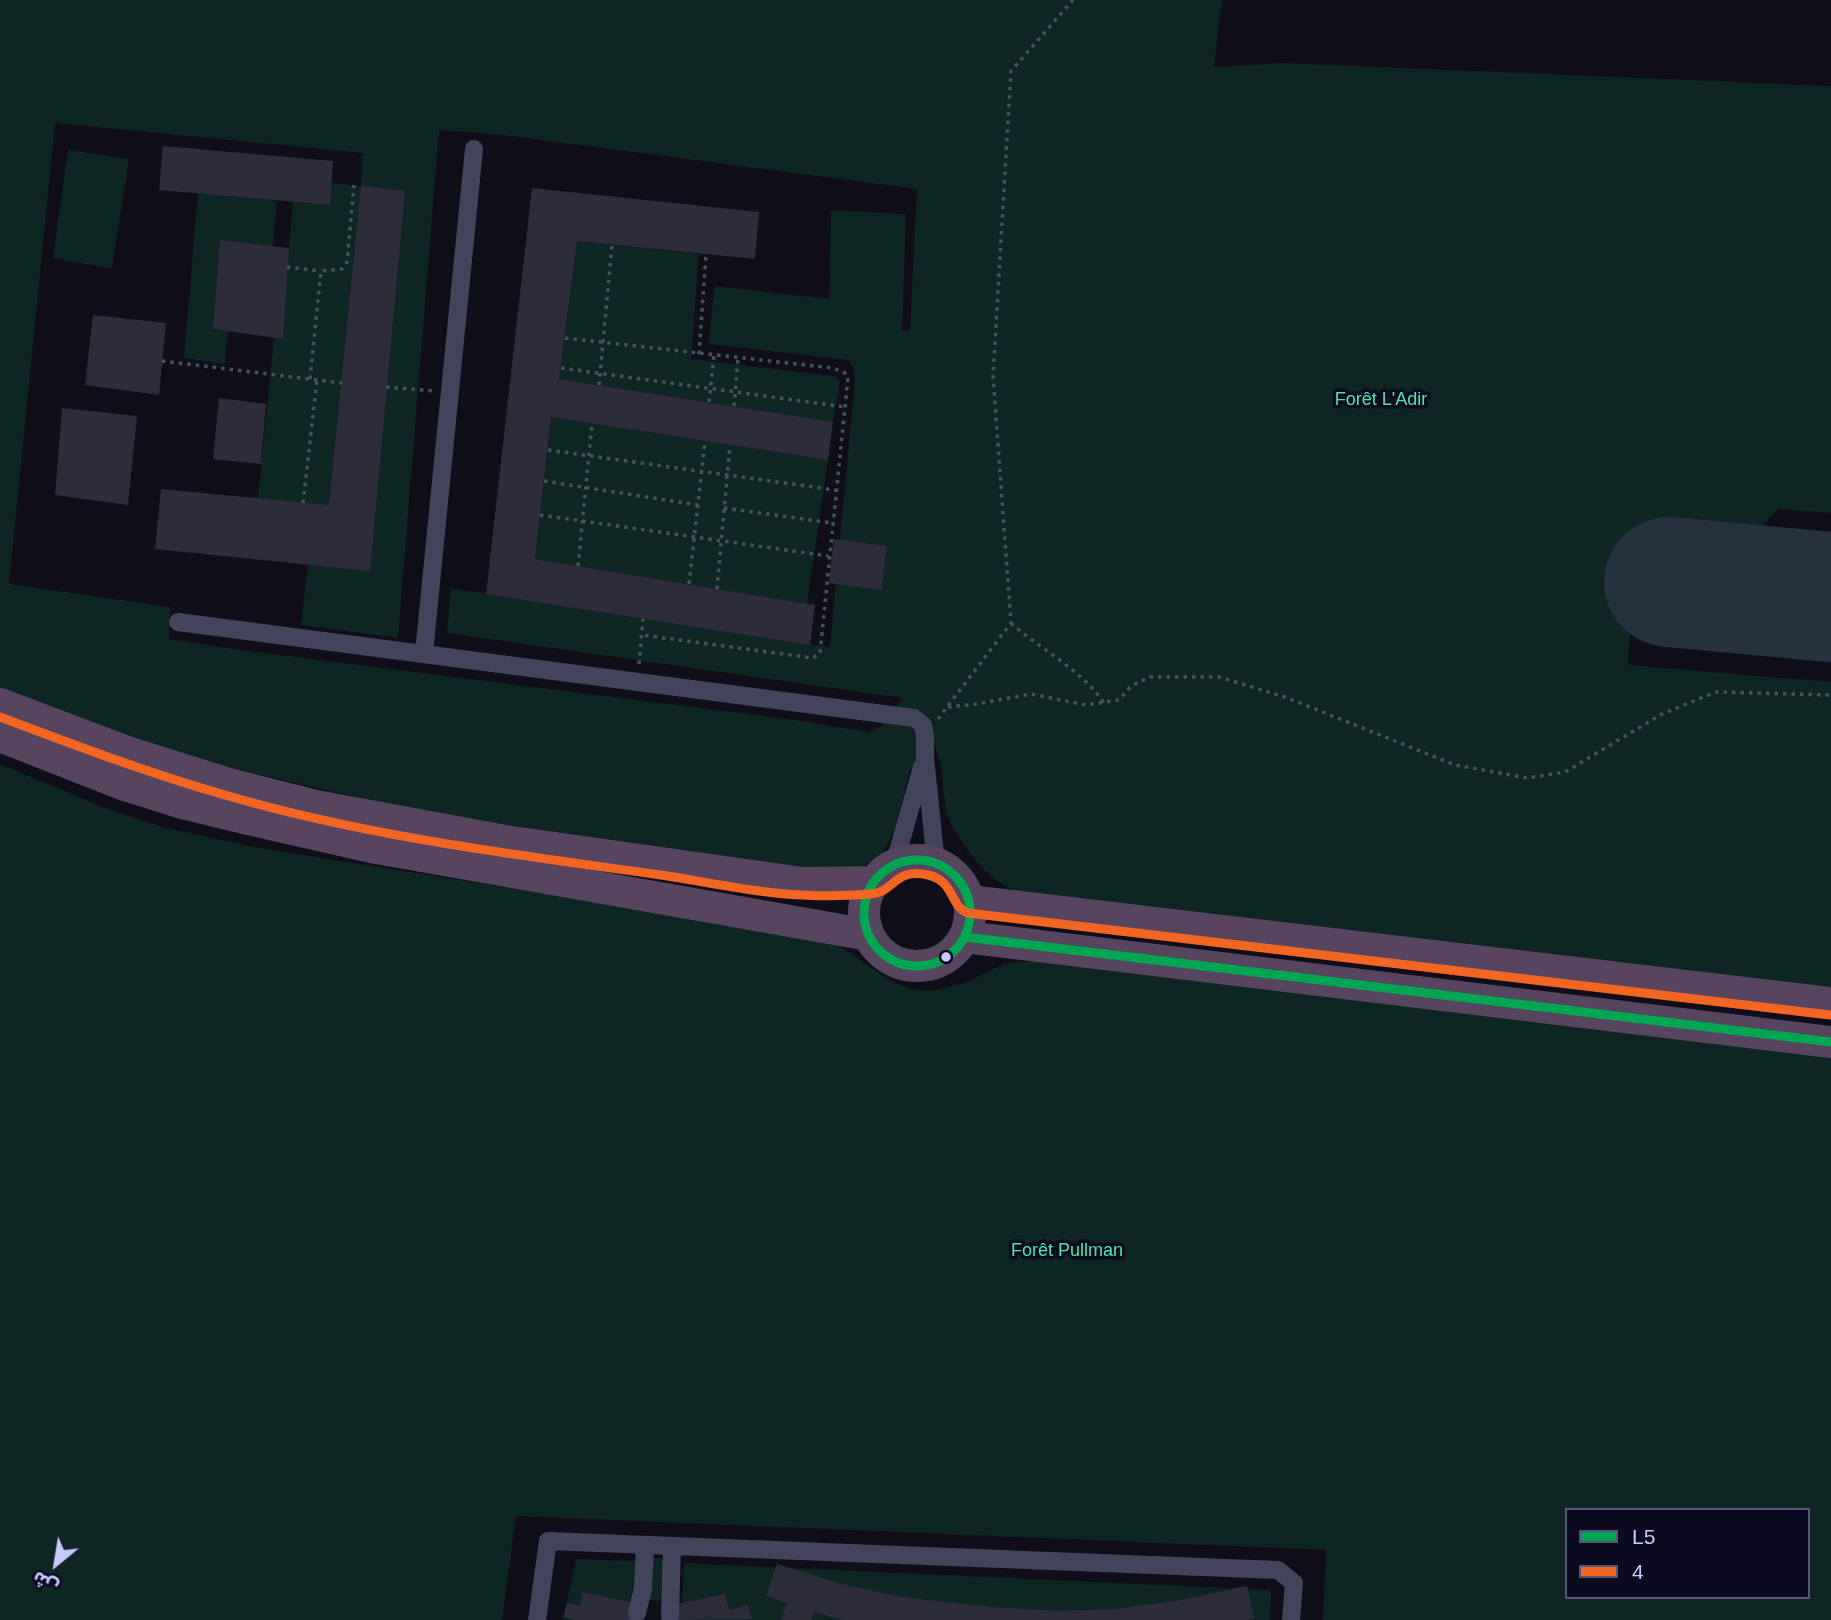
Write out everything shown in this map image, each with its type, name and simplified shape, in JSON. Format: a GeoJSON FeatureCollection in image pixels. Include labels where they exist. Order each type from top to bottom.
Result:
{"type":"FeatureCollection","features":[{"type":"Feature","properties":{"kind":"highway"},"geometry":{"type":"LineString","coordinates":[[0,704],[127,752],[229,784],[316,806],[505,841],[803,883],[884,874],[915,860],[936,864],[951,872],[962,885],[968,901],[970,919],[965,937],[953,953],[936,963],[916,966],[897,962],[880,952],[869,936],[864,917],[866,899],[884,874]]}},
{"type":"Feature","properties":{"kind":"highway"},"geometry":{"type":"LineString","coordinates":[[0,736],[125,786],[248,819],[372,847],[869,936]]}},
{"type":"Feature","properties":{"kind":"highway"},"geometry":{"type":"LineString","coordinates":[[968,901],[1831,1003]]}},
{"type":"Feature","properties":{"kind":"highway"},"geometry":{"type":"LineString","coordinates":[[965,937],[1831,1042]]}},
{"type":"Feature","properties":{"kind":"street"},"geometry":{"type":"LineString","coordinates":[[424,653],[474,149]]}},
{"type":"Feature","properties":{"kind":"street"},"geometry":{"type":"LineString","coordinates":[[178,622],[915,718],[923,725],[925,736],[936,864]]}},
{"type":"Feature","properties":{"kind":"street"},"geometry":{"type":"LineString","coordinates":[[884,874],[925,757]]}},
{"type":"Feature","properties":{"kind":"street"},"geometry":{"type":"LineString","coordinates":[[537,1620],[548,1541],[1278,1570],[1294,1583],[1291,1620]]}},
{"type":"Feature","properties":{"kind":"street"},"geometry":{"type":"LineString","coordinates":[[645,1545],[639,1607],[663,1605],[669,1610],[672,1546]]}},
{"type":"Feature","properties":{"kind":"path"},"geometry":{"type":"LineString","coordinates":[[925,736],[1011,623],[993,376],[1011,71],[1073,0]]}},
{"type":"Feature","properties":{"kind":"path"},"geometry":{"type":"LineString","coordinates":[[287,267],[321,271],[342,269],[347,262],[354,185]]}},
{"type":"Feature","properties":{"kind":"path"},"geometry":{"type":"LineString","coordinates":[[599,385],[612,245]]}},
{"type":"Feature","properties":{"kind":"path"},"geometry":{"type":"LineString","coordinates":[[699,354],[706,254]]}},
{"type":"Feature","properties":{"kind":"path"},"geometry":{"type":"LineString","coordinates":[[310,379],[321,271]]}},
{"type":"Feature","properties":{"kind":"path"},"geometry":{"type":"LineString","coordinates":[[565,338],[833,369],[845,373],[848,378],[820,653],[813,658],[642,635]]}},
{"type":"Feature","properties":{"kind":"path"},"geometry":{"type":"LineString","coordinates":[[709,402],[714,355]]}},
{"type":"Feature","properties":{"kind":"path"},"geometry":{"type":"LineString","coordinates":[[734,406],[738,358]]}},
{"type":"Feature","properties":{"kind":"path"},"geometry":{"type":"LineString","coordinates":[[162,361],[342,383]]}},
{"type":"Feature","properties":{"kind":"path"},"geometry":{"type":"LineString","coordinates":[[561,368],[845,407]]}},
{"type":"Feature","properties":{"kind":"path"},"geometry":{"type":"LineString","coordinates":[[303,503],[317,380]]}},
{"type":"Feature","properties":{"kind":"path"},"geometry":{"type":"LineString","coordinates":[[386,387],[450,392]]}},
{"type":"Feature","properties":{"kind":"path"},"geometry":{"type":"LineString","coordinates":[[578,566],[592,424]]}},
{"type":"Feature","properties":{"kind":"path"},"geometry":{"type":"LineString","coordinates":[[689,584],[705,441]]}},
{"type":"Feature","properties":{"kind":"path"},"geometry":{"type":"LineString","coordinates":[[717,589],[730,445]]}},
{"type":"Feature","properties":{"kind":"path"},"geometry":{"type":"LineString","coordinates":[[548,450],[835,490]]}},
{"type":"Feature","properties":{"kind":"path"},"geometry":{"type":"LineString","coordinates":[[544,481],[698,505]]}},
{"type":"Feature","properties":{"kind":"path"},"geometry":{"type":"LineString","coordinates":[[724,508],[832,523]]}},
{"type":"Feature","properties":{"kind":"path"},"geometry":{"type":"LineString","coordinates":[[540,516],[828,556]]}},
{"type":"Feature","properties":{"kind":"path"},"geometry":{"type":"LineString","coordinates":[[637,680],[643,619]]}},
{"type":"Feature","properties":{"kind":"path"},"geometry":{"type":"LineString","coordinates":[[1011,623],[1033,643],[1074,668],[1105,703]]}},
{"type":"Feature","properties":{"kind":"path"},"geometry":{"type":"LineString","coordinates":[[947,707],[1031,694],[1086,705],[1105,703],[1119,699],[1131,686],[1150,677],[1219,677],[1284,697],[1455,765],[1527,778],[1565,772],[1662,714],[1716,692],[1831,695]]}},
{"type":"Feature","properties":{"kind":"green space","name":"Forêt L'Adir"},"geometry":{"type":"Polygon","coordinates":[[[0,0],[1222,0],[1214,67],[1285,63],[1831,86],[1831,513],[1779,509],[1740,546],[1692,559],[1651,599],[1630,630],[1628,656],[1629,665],[1831,682],[1831,992],[1016,891],[986,871],[964,846],[953,827],[946,810],[941,769],[934,745],[910,770],[895,829],[881,856],[857,869],[824,873],[463,820],[343,794],[232,768],[105,731],[0,692],[0,0]],[[55,123],[9,584],[170,607],[169,639],[796,720],[868,732],[882,726],[902,698],[447,633],[451,588],[830,647],[855,378],[853,367],[848,360],[708,344],[715,286],[829,299],[831,210],[906,214],[902,331],[910,331],[917,189],[503,135],[439,130],[398,638],[301,625],[308,564],[258,499],[274,337],[289,248],[293,202],[329,205],[331,183],[361,186],[363,153],[55,123]]]}},
{"type":"Feature","properties":{"kind":"green space"},"geometry":{"type":"Polygon","coordinates":[[[68,150],[129,159],[112,269],[53,258],[68,150]]]}},
{"type":"Feature","properties":{"kind":"green space"},"geometry":{"type":"Polygon","coordinates":[[[198,193],[277,201],[273,247],[220,241],[213,329],[228,331],[225,364],[184,358],[198,193]]]}},
{"type":"Feature","properties":{"kind":"green space"},"geometry":{"type":"Polygon","coordinates":[[[577,241],[699,254],[691,359],[834,376],[840,381],[833,422],[559,379],[577,241]]]}},
{"type":"Feature","properties":{"kind":"green space"},"geometry":{"type":"Polygon","coordinates":[[[551,417],[828,460],[807,604],[535,559],[551,417]]]}},
{"type":"Feature","properties":{"kind":"green space","name":"Forêt Pullman"},"geometry":{"type":"Polygon","coordinates":[[[0,764],[105,808],[163,827],[254,847],[791,933],[838,945],[892,982],[911,989],[931,991],[964,983],[1004,964],[1033,961],[1831,1055],[1831,1620],[1323,1620],[1326,1550],[516,1516],[502,1620],[0,1620],[0,764]]]}},
{"type":"Feature","properties":{"kind":"green space"},"geometry":{"type":"Polygon","coordinates":[[[651,1557],[665,1559],[662,1601],[648,1600],[651,1557]]]}},
{"type":"Feature","properties":{"kind":"green space"},"geometry":{"type":"Polygon","coordinates":[[[576,1559],[637,1561],[643,1620],[563,1620],[576,1559]]]}},
{"type":"Feature","properties":{"kind":"green space"},"geometry":{"type":"Polygon","coordinates":[[[684,1563],[1271,1590],[1270,1620],[667,1620],[673,1605],[682,1603],[684,1563]]]}},
{"type":"Feature","properties":{"kind":"building"},"geometry":{"type":"Polygon","coordinates":[[[163,146],[333,161],[330,205],[159,190],[163,146]]]}},
{"type":"Feature","properties":{"kind":"building"},"geometry":{"type":"Polygon","coordinates":[[[361,186],[405,191],[370,571],[155,549],[161,489],[329,505],[361,186]]]}},
{"type":"Feature","properties":{"kind":"building"},"geometry":{"type":"Polygon","coordinates":[[[532,188],[759,212],[755,259],[577,241],[559,379],[833,422],[828,460],[551,417],[535,559],[815,605],[810,645],[486,594],[532,188]]]}},
{"type":"Feature","properties":{"kind":"building"},"geometry":{"type":"Polygon","coordinates":[[[220,240],[289,248],[283,339],[213,329],[220,240]]]}},
{"type":"Feature","properties":{"kind":"building"},"geometry":{"type":"Polygon","coordinates":[[[93,315],[166,323],[159,395],[85,385],[93,315]]]}},
{"type":"Feature","properties":{"kind":"building"},"geometry":{"type":"Polygon","coordinates":[[[219,398],[266,404],[261,464],[213,459],[219,398]]]}},
{"type":"Feature","properties":{"kind":"building"},"geometry":{"type":"Polygon","coordinates":[[[62,408],[137,416],[128,505],[55,495],[62,408]]]}},
{"type":"Feature","properties":{"kind":"building"},"geometry":{"type":"Polygon","coordinates":[[[834,539],[887,546],[881,590],[829,583],[834,539]]]}},
{"type":"Feature","properties":{"kind":"building"},"geometry":{"type":"Polygon","coordinates":[[[777,1564],[842,1584],[902,1597],[1056,1611],[1116,1609],[1181,1600],[1247,1586],[1254,1618],[842,1620],[814,1612],[811,1620],[781,1620],[787,1603],[766,1596],[777,1564]]]}},
{"type":"Feature","properties":{"kind":"building"},"geometry":{"type":"Polygon","coordinates":[[[583,1592],[634,1603],[644,1614],[643,1620],[577,1620],[563,1617],[567,1603],[580,1606],[583,1592]]]}},
{"type":"Feature","properties":{"kind":"building"},"geometry":{"type":"Polygon","coordinates":[[[725,1594],[729,1610],[748,1605],[752,1619],[667,1620],[673,1605],[725,1594]]]}},
{"type":"Feature","properties":{"kind":"runway"},"geometry":{"type":"LineString","coordinates":[[1669,582],[1831,597]]}},
{"type":"Feature","properties":{"kind":"transit line","name":"4"},"geometry":{"type":"LineString","coordinates":[[0,717],[139,768],[225,795],[332,822],[441,843],[750,890],[811,896],[879,893],[901,877],[917,873],[937,878],[948,888],[962,910],[968,913],[1830,1015]]}},
{"type":"Feature","properties":{"kind":"transit line","name":"L5"},"geometry":{"type":"LineString","coordinates":[[917,860],[937,864],[954,876],[966,893],[970,913],[966,933],[954,950],[937,962],[917,966],[897,962],[880,950],[868,933],[864,913],[868,893],[880,876],[897,864],[917,860]]}},
{"type":"Feature","properties":{"kind":"transit line","name":"L5"},"geometry":{"type":"LineString","coordinates":[[965,937],[1831,1042]]}}]}
